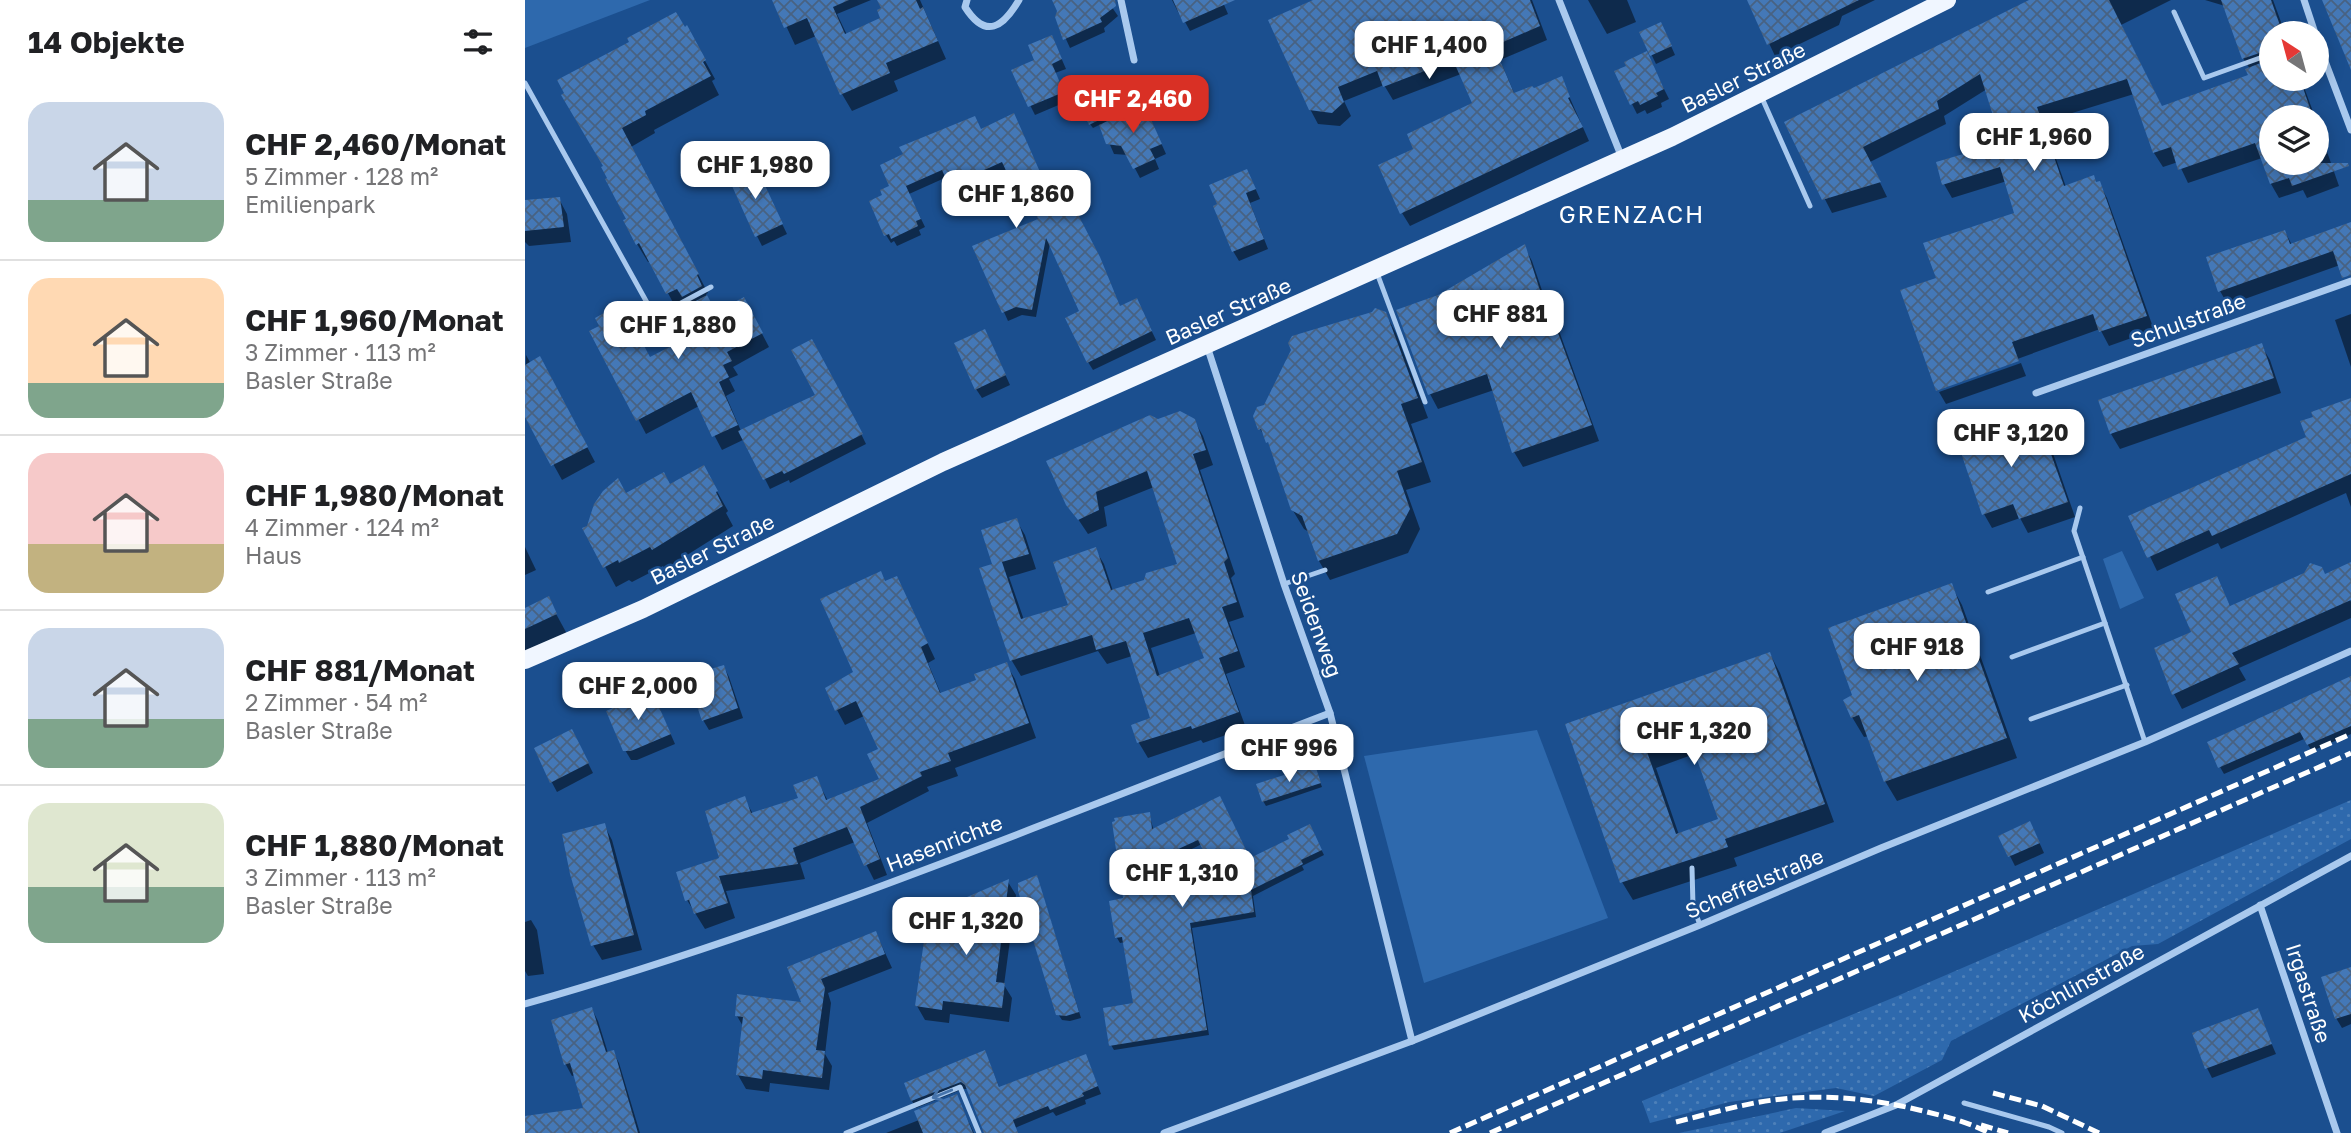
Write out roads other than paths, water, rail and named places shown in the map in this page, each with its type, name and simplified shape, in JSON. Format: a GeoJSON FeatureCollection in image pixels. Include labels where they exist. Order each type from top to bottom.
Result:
{"type":"FeatureCollection","features":[{"type":"Feature","properties":{"kind":"main road","name":"Basler Straße"},"geometry":{"type":"LineString","coordinates":[[525,660],[643,609],[943,462],[1207,346],[1760,95],[1947,0]]}},
{"type":"Feature","properties":{"kind":"street"},"geometry":{"type":"LineString","coordinates":[[967,0],[965,7],[971,15],[978,23],[989,27],[998,26],[1009,17],[1019,0]]}},
{"type":"Feature","properties":{"kind":"street"},"geometry":{"type":"LineString","coordinates":[[1121,0],[1134,60]]}},
{"type":"Feature","properties":{"kind":"street"},"geometry":{"type":"LineString","coordinates":[[1559,0],[1623,158]]}},
{"type":"Feature","properties":{"kind":"street"},"geometry":{"type":"LineString","coordinates":[[2304,0],[2311,21]]}},
{"type":"Feature","properties":{"kind":"street"},"geometry":{"type":"LineString","coordinates":[[2329,72],[2351,130]]}},
{"type":"Feature","properties":{"kind":"street","name":"Schulstraße"},"geometry":{"type":"LineString","coordinates":[[2036,393],[2351,281]]}},
{"type":"Feature","properties":{"kind":"street","name":"Seidenweg"},"geometry":{"type":"LineString","coordinates":[[1207,346],[1284,584],[1330,713],[1412,1041]]}},
{"type":"Feature","properties":{"kind":"street","name":"Scheffelstraße"},"geometry":{"type":"LineString","coordinates":[[1164,1133],[1412,1041],[1700,925],[2145,742],[2351,651]]}},
{"type":"Feature","properties":{"kind":"street","name":"Hasenrichte"},"geometry":{"type":"LineString","coordinates":[[525,1004],[820,909],[1330,713]]}},
{"type":"Feature","properties":{"kind":"street","name":"Köchlinstraße"},"geometry":{"type":"LineString","coordinates":[[1825,1133],[1845,1130],[1896,1105],[2351,856]]}},
{"type":"Feature","properties":{"kind":"street","name":"Irgastraße"},"geometry":{"type":"LineString","coordinates":[[2260,905],[2337,1133]]}},
{"type":"Feature","properties":{"kind":"lane"},"geometry":{"type":"LineString","coordinates":[[2174,12],[2204,78],[2259,58]]}},
{"type":"Feature","properties":{"kind":"lane"},"geometry":{"type":"LineString","coordinates":[[525,83],[655,317],[711,288]]}},
{"type":"Feature","properties":{"kind":"lane"},"geometry":{"type":"LineString","coordinates":[[1760,95],[1810,206]]}},
{"type":"Feature","properties":{"kind":"lane"},"geometry":{"type":"LineString","coordinates":[[1376,270],[1425,402]]}},
{"type":"Feature","properties":{"kind":"lane"},"geometry":{"type":"LineString","coordinates":[[2080,508],[2074,531],[2145,742]]}},
{"type":"Feature","properties":{"kind":"lane"},"geometry":{"type":"LineString","coordinates":[[1988,592],[2083,557]]}},
{"type":"Feature","properties":{"kind":"lane"},"geometry":{"type":"LineString","coordinates":[[1284,584],[1325,570]]}},
{"type":"Feature","properties":{"kind":"lane"},"geometry":{"type":"LineString","coordinates":[[2012,657],[2105,623]]}},
{"type":"Feature","properties":{"kind":"lane"},"geometry":{"type":"LineString","coordinates":[[2031,719],[2127,685]]}},
{"type":"Feature","properties":{"kind":"lane"},"geometry":{"type":"LineString","coordinates":[[1692,868],[1693,906],[1700,925]]}},
{"type":"Feature","properties":{"kind":"lane"},"geometry":{"type":"LineString","coordinates":[[846,1133],[960,1087],[979,1133]]}},
{"type":"Feature","properties":{"kind":"lane"},"geometry":{"type":"LineString","coordinates":[[1964,1103],[2062,1133]]}},
{"type":"Feature","properties":{"kind":"railway"},"geometry":{"type":"LineString","coordinates":[[1450,1133],[2351,734]]}},
{"type":"Feature","properties":{"kind":"railway"},"geometry":{"type":"LineString","coordinates":[[1490,1133],[2351,753]]}},
{"type":"Feature","properties":{"kind":"railway"},"geometry":{"type":"LineString","coordinates":[[1993,1093],[2042,1106],[2099,1133]]}},
{"type":"Feature","properties":{"kind":"railway"},"geometry":{"type":"LineString","coordinates":[[1676,1122],[1760,1102],[1820,1097],[1879,1102],[1919,1110],[1963,1122],[1989,1133]]}},
{"type":"Feature","properties":{"kind":"railway"},"geometry":{"type":"LineString","coordinates":[[1981,1125],[2008,1133]]}},
{"type":"Feature","properties":{"kind":"district","name":"GRENZACH"},"geometry":{"type":"Point","coordinates":[1632,213]}}]}
